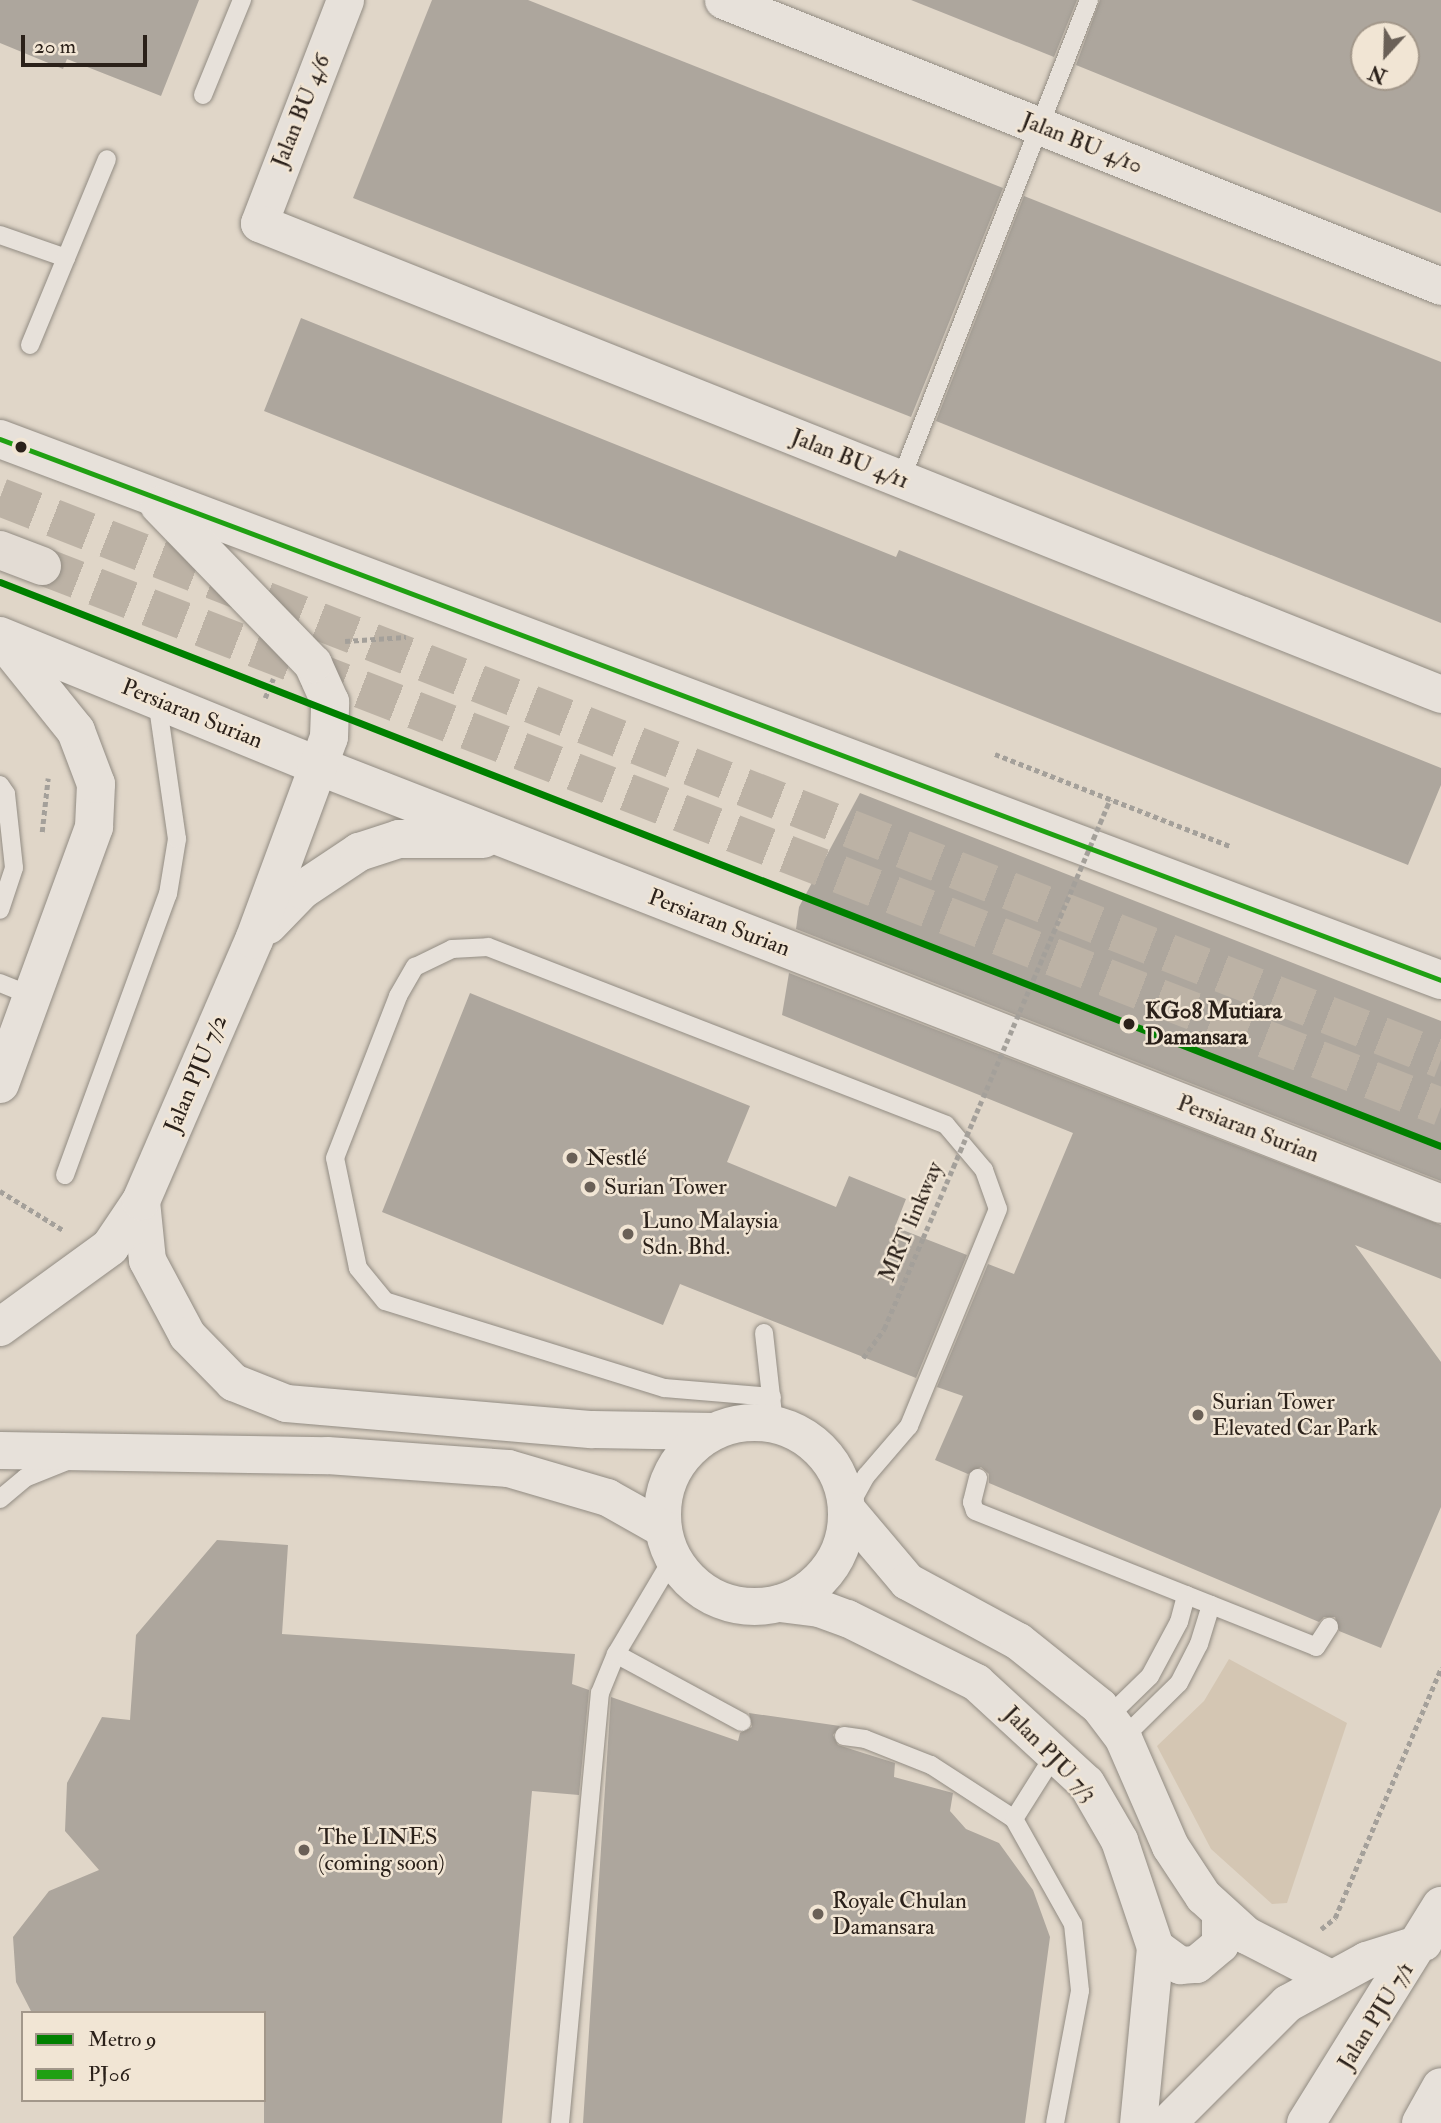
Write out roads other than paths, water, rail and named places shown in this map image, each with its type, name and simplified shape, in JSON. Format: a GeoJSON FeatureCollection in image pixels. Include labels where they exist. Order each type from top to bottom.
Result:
{"type":"FeatureCollection","features":[{"type":"Feature","properties":{"kind":"main road"},"geometry":{"type":"LineString","coordinates":[[0,550],[42,566]]}},
{"type":"Feature","properties":{"kind":"street","name":"Jalan BU 4/6"},"geometry":{"type":"LineString","coordinates":[[259,223],[345,0]]}},
{"type":"Feature","properties":{"kind":"street","name":"Jalan BU 4/10"},"geometry":{"type":"LineString","coordinates":[[723,0],[1441,286]]}},
{"type":"Feature","properties":{"kind":"street","name":"Jalan BU 4/11"},"geometry":{"type":"LineString","coordinates":[[259,223],[1441,694]]}},
{"type":"Feature","properties":{"kind":"street"},"geometry":{"type":"LineString","coordinates":[[0,439],[1441,980]]}},
{"type":"Feature","properties":{"kind":"street","name":"Jalan PJU 7/2"},"geometry":{"type":"LineString","coordinates":[[0,1327],[110,1247],[141,1200],[254,940],[321,767],[329,737],[330,702],[313,664],[150,496]]}},
{"type":"Feature","properties":{"kind":"street"},"geometry":{"type":"LineString","coordinates":[[0,637],[76,731],[96,784],[94,827],[17,990],[0,1084]]}},
{"type":"Feature","properties":{"kind":"street","name":"Persiaran Surian"},"geometry":{"type":"LineString","coordinates":[[0,637],[503,839],[1441,1204]]}},
{"type":"Feature","properties":{"kind":"street"},"geometry":{"type":"LineString","coordinates":[[254,940],[302,890],[359,852],[398,839],[503,839]]}},
{"type":"Feature","properties":{"kind":"street"},"geometry":{"type":"LineString","coordinates":[[0,1450],[313,1455],[508,1468],[607,1497],[667,1543],[691,1583],[718,1599],[748,1606],[779,1603],[808,1590],[829,1568],[843,1541],[847,1510],[841,1481],[825,1455],[773,1410],[713,1431],[592,1429],[286,1403],[233,1382],[187,1335],[147,1259],[141,1200]]}},
{"type":"Feature","properties":{"kind":"street"},"geometry":{"type":"LineString","coordinates":[[667,1543],[662,1499],[672,1472],[689,1448],[713,1431]]}},
{"type":"Feature","properties":{"kind":"street"},"geometry":{"type":"LineString","coordinates":[[847,1510],[907,1581],[1018,1641],[1116,1727],[1170,1846],[1220,1913],[1246,1935],[1314,1971]]}},
{"type":"Feature","properties":{"kind":"street","name":"Jalan PJU 7/3"},"geometry":{"type":"LineString","coordinates":[[779,1603],[818,1608],[848,1618],[976,1682],[1086,1783],[1103,1810],[1145,1909],[1155,1947],[1138,2123]]}},
{"type":"Feature","properties":{"kind":"street","name":"Jalan PJU 7/1"},"geometry":{"type":"LineString","coordinates":[[1306,2123],[1423,1942],[1441,1906]]}},
{"type":"Feature","properties":{"kind":"street"},"geometry":{"type":"LineString","coordinates":[[1155,1947],[1180,1965],[1203,1961],[1220,1944],[1220,1913]]}},
{"type":"Feature","properties":{"kind":"street"},"geometry":{"type":"LineString","coordinates":[[1167,2123],[1287,2003],[1314,1971],[1423,1942]]}},
{"type":"Feature","properties":{"kind":"street"},"geometry":{"type":"LineString","coordinates":[[1421,2123],[1441,2087]]}},
{"type":"Feature","properties":{"kind":"lane"},"geometry":{"type":"LineString","coordinates":[[203,95],[242,0]]}},
{"type":"Feature","properties":{"kind":"lane"},"geometry":{"type":"LineString","coordinates":[[901,479],[1089,0]]}},
{"type":"Feature","properties":{"kind":"lane"},"geometry":{"type":"LineString","coordinates":[[30,345],[107,159]]}},
{"type":"Feature","properties":{"kind":"lane"},"geometry":{"type":"LineString","coordinates":[[0,235],[66,258]]}},
{"type":"Feature","properties":{"kind":"lane"},"geometry":{"type":"LineString","coordinates":[[65,1175],[168,894],[177,839],[157,700]]}},
{"type":"Feature","properties":{"kind":"lane"},"geometry":{"type":"LineString","coordinates":[[0,785],[6,794],[15,868],[0,910]]}},
{"type":"Feature","properties":{"kind":"lane"},"geometry":{"type":"LineString","coordinates":[[764,1333],[773,1410],[664,1388],[386,1301],[358,1268],[335,1158],[398,996],[415,967],[452,949],[488,947],[946,1125],[984,1170],[998,1209],[909,1426],[866,1476],[847,1510]]}},
{"type":"Feature","properties":{"kind":"lane"},"geometry":{"type":"LineString","coordinates":[[0,1499],[24,1478],[87,1453]]}},
{"type":"Feature","properties":{"kind":"lane"},"geometry":{"type":"LineString","coordinates":[[978,1478],[972,1502],[975,1511],[1316,1647],[1329,1627]]}},
{"type":"Feature","properties":{"kind":"lane"},"geometry":{"type":"LineString","coordinates":[[560,2123],[600,1693],[667,1543]]}},
{"type":"Feature","properties":{"kind":"lane"},"geometry":{"type":"LineString","coordinates":[[1116,1727],[1156,1667],[1179,1622],[1186,1595]]}},
{"type":"Feature","properties":{"kind":"lane"},"geometry":{"type":"LineString","coordinates":[[1116,1727],[1179,1683],[1199,1644],[1211,1605]]}},
{"type":"Feature","properties":{"kind":"lane"},"geometry":{"type":"LineString","coordinates":[[616,1654],[742,1722]]}},
{"type":"Feature","properties":{"kind":"lane"},"geometry":{"type":"LineString","coordinates":[[844,1736],[865,1739],[931,1765],[1014,1819],[1073,1924],[1080,1991],[1055,2123]]}},
{"type":"Feature","properties":{"kind":"lane"},"geometry":{"type":"LineString","coordinates":[[1014,1819],[1055,1754]]}},
{"type":"Feature","properties":{"kind":"tunnel"},"geometry":{"type":"LineString","coordinates":[[0,497],[1441,1059]]}},
{"type":"Feature","properties":{"kind":"tunnel"},"geometry":{"type":"LineString","coordinates":[[42,566],[1441,1107]]}},
{"type":"Feature","properties":{"kind":"metro line","name":"9"},"geometry":{"type":"LineString","coordinates":[[0,582],[1441,1146]]}},
{"type":"Feature","properties":{"kind":"place","name":"KG08 Mutiara Damansara"},"geometry":{"type":"Point","coordinates":[1129,1024]}},
{"type":"Feature","properties":{"kind":"place","name":"Nestlé"},"geometry":{"type":"Point","coordinates":[572,1158]}},
{"type":"Feature","properties":{"kind":"place","name":"Surian Tower"},"geometry":{"type":"Point","coordinates":[590,1187]}},
{"type":"Feature","properties":{"kind":"place","name":"Luno Malaysia Sdn. Bhd."},"geometry":{"type":"Point","coordinates":[628,1234]}},
{"type":"Feature","properties":{"kind":"place","name":"Surian Tower Elevated Car Park"},"geometry":{"type":"Point","coordinates":[1198,1415]}},
{"type":"Feature","properties":{"kind":"place","name":"The LINES (coming soon)"},"geometry":{"type":"Point","coordinates":[304,1850]}},
{"type":"Feature","properties":{"kind":"place","name":"Royale Chulan Damansara"},"geometry":{"type":"Point","coordinates":[818,1914]}}]}
